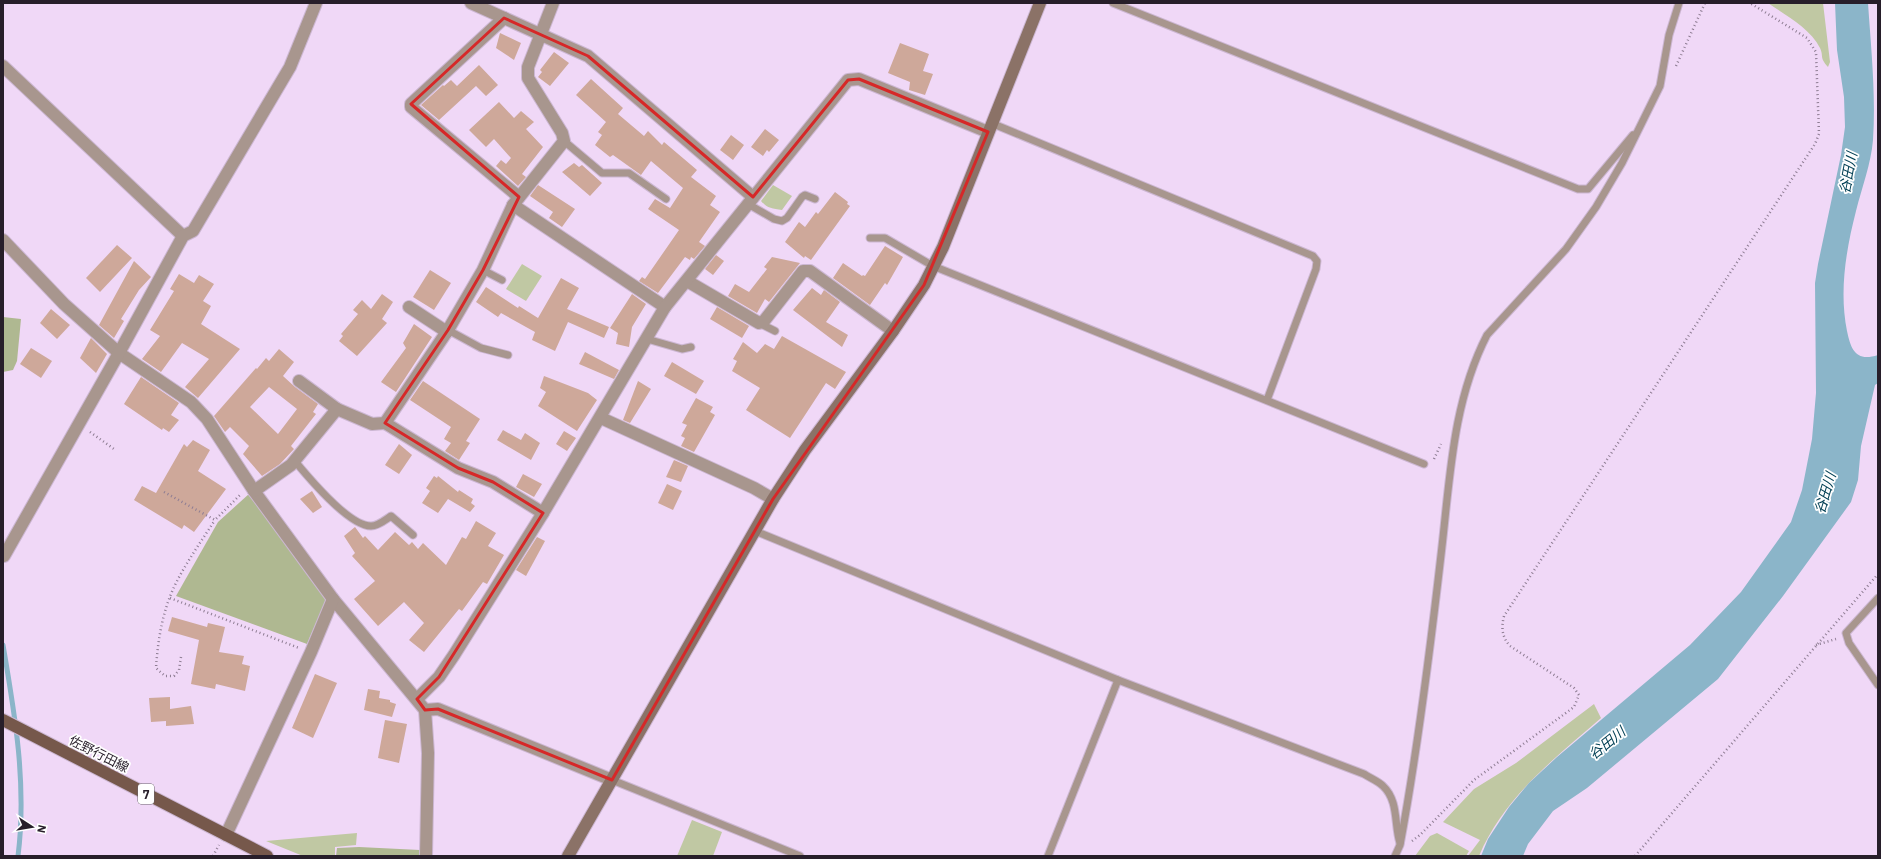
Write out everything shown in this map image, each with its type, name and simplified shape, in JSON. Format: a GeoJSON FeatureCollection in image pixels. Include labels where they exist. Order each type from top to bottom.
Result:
{"type":"FeatureCollection","features":[{"type":"Feature","properties":{"kind":"main road","name":"佐野行田線"},"geometry":{"type":"LineString","coordinates":[[5,722],[267,856]]}},
{"type":"Feature","properties":{"kind":"street"},"geometry":{"type":"LineString","coordinates":[[4,556],[119,353],[183,236],[193,231],[290,67],[316,3]]}},
{"type":"Feature","properties":{"kind":"street"},"geometry":{"type":"LineString","coordinates":[[472,3],[588,56],[750,200]]}},
{"type":"Feature","properties":{"kind":"street"},"geometry":{"type":"LineString","coordinates":[[385,423],[447,331],[483,270],[516,201],[564,141],[562,133],[528,78],[528,67],[553,3]]}},
{"type":"Feature","properties":{"kind":"street"},"geometry":{"type":"LineString","coordinates":[[568,856],[773,499],[805,450],[894,331],[924,285],[1040,3]]}},
{"type":"Feature","properties":{"kind":"street"},"geometry":{"type":"LineString","coordinates":[[504,18],[411,104],[412,107],[516,201],[666,307]]}},
{"type":"Feature","properties":{"kind":"street"},"geometry":{"type":"LineString","coordinates":[[3,66],[183,236]]}},
{"type":"Feature","properties":{"kind":"street"},"geometry":{"type":"LineString","coordinates":[[417,699],[439,677],[543,513],[666,307],[750,200],[848,80],[859,79],[990,127]]}},
{"type":"Feature","properties":{"kind":"street"},"geometry":{"type":"LineString","coordinates":[[3,240],[64,304],[119,353],[191,402],[206,419],[252,488],[333,599],[425,710],[428,752],[426,856]]}},
{"type":"Feature","properties":{"kind":"street"},"geometry":{"type":"LineString","coordinates":[[687,281],[759,323],[764,321],[803,271],[810,271],[894,331]]}},
{"type":"Feature","properties":{"kind":"street"},"geometry":{"type":"LineString","coordinates":[[408,307],[447,331]]}},
{"type":"Feature","properties":{"kind":"street"},"geometry":{"type":"LineString","coordinates":[[299,381],[337,409],[372,424],[385,423],[458,468],[494,482],[543,513]]}},
{"type":"Feature","properties":{"kind":"street"},"geometry":{"type":"LineString","coordinates":[[252,488],[294,460],[337,409]]}},
{"type":"Feature","properties":{"kind":"street"},"geometry":{"type":"LineString","coordinates":[[600,418],[754,488],[773,499]]}},
{"type":"Feature","properties":{"kind":"street"},"geometry":{"type":"LineString","coordinates":[[226,835],[311,652],[333,599]]}},
{"type":"Feature","properties":{"kind":"street"},"geometry":{"type":"LineString","coordinates":[[425,710],[438,709],[612,780]]}},
{"type":"Feature","properties":{"kind":"lane"},"geometry":{"type":"LineString","coordinates":[[1113,3],[1578,189],[1588,189],[1639,127]]}},
{"type":"Feature","properties":{"kind":"lane"},"geometry":{"type":"LineString","coordinates":[[1396,856],[1400,845],[1417,742],[1441,554],[1448,473],[1459,418],[1471,373],[1478,352],[1487,335],[1566,249],[1596,207],[1622,163],[1660,86],[1670,35],[1679,3]]}},
{"type":"Feature","properties":{"kind":"lane"},"geometry":{"type":"LineString","coordinates":[[990,127],[1313,256],[1317,261],[1316,269],[1267,400]]}},
{"type":"Feature","properties":{"kind":"lane"},"geometry":{"type":"LineString","coordinates":[[564,141],[602,173],[629,173],[666,199]]}},
{"type":"Feature","properties":{"kind":"lane"},"geometry":{"type":"LineString","coordinates":[[750,200],[774,219],[782,221],[787,218],[802,197],[805,195],[815,199]]}},
{"type":"Feature","properties":{"kind":"lane"},"geometry":{"type":"LineString","coordinates":[[870,238],[885,238],[933,266],[1424,464]]}},
{"type":"Feature","properties":{"kind":"lane"},"geometry":{"type":"LineString","coordinates":[[483,270],[502,280]]}},
{"type":"Feature","properties":{"kind":"lane"},"geometry":{"type":"LineString","coordinates":[[759,323],[774,331]]}},
{"type":"Feature","properties":{"kind":"lane"},"geometry":{"type":"LineString","coordinates":[[447,331],[481,348],[508,355]]}},
{"type":"Feature","properties":{"kind":"lane"},"geometry":{"type":"LineString","coordinates":[[647,339],[682,349],[691,347]]}},
{"type":"Feature","properties":{"kind":"lane"},"geometry":{"type":"LineString","coordinates":[[294,460],[321,492],[360,524],[372,526],[378,525],[390,516],[413,535]]}},
{"type":"Feature","properties":{"kind":"lane"},"geometry":{"type":"LineString","coordinates":[[755,531],[1118,680],[1364,774],[1384,786],[1394,804],[1396,833],[1400,845]]}},
{"type":"Feature","properties":{"kind":"lane"},"geometry":{"type":"LineString","coordinates":[[1878,598],[1846,633],[1849,643],[1878,685]]}},
{"type":"Feature","properties":{"kind":"lane"},"geometry":{"type":"LineString","coordinates":[[1048,856],[1118,680]]}},
{"type":"Feature","properties":{"kind":"lane"},"geometry":{"type":"LineString","coordinates":[[612,780],[800,856]]}},
{"type":"Feature","properties":{"kind":"path"},"geometry":{"type":"LineString","coordinates":[[1676,68],[1705,3]]}},
{"type":"Feature","properties":{"kind":"path"},"geometry":{"type":"LineString","coordinates":[[1400,845],[1407,844],[1420,835],[1474,780],[1574,707],[1577,702],[1579,696],[1574,688],[1510,646],[1505,640],[1502,631],[1504,616],[1815,144],[1819,134],[1816,52],[1807,38],[1750,3]]}},
{"type":"Feature","properties":{"kind":"path"},"geometry":{"type":"LineString","coordinates":[[79,424],[114,449]]}},
{"type":"Feature","properties":{"kind":"path"},"geometry":{"type":"LineString","coordinates":[[181,656],[179,670],[174,676],[165,676],[156,668],[157,646],[166,608],[170,598],[177,582],[214,520],[252,488]]}},
{"type":"Feature","properties":{"kind":"path"},"geometry":{"type":"LineString","coordinates":[[164,492],[214,520]]}},
{"type":"Feature","properties":{"kind":"path"},"geometry":{"type":"LineString","coordinates":[[1635,856],[1878,574]]}},
{"type":"Feature","properties":{"kind":"path"},"geometry":{"type":"LineString","coordinates":[[170,598],[311,652]]}},
{"type":"Feature","properties":{"kind":"path"},"geometry":{"type":"LineString","coordinates":[[1816,645],[1839,638],[1846,633]]}},
{"type":"Feature","properties":{"kind":"highlighted area"},"geometry":{"type":"Polygon","coordinates":[[[504,18],[588,56],[753,197],[848,80],[859,79],[988,132],[924,285],[773,499],[612,780],[438,709],[425,710],[417,699],[439,677],[543,513],[493,482],[458,468],[385,423],[448,330],[483,270],[519,197],[411,104],[504,18]]]}},
{"type":"Feature","properties":{"kind":"green space"},"geometry":{"type":"Polygon","coordinates":[[[1768,3],[1823,3],[1830,62],[1828,67],[1825,64],[1820,48],[1810,34],[1797,22],[1768,3]]]}},
{"type":"Feature","properties":{"kind":"green space"},"geometry":{"type":"Polygon","coordinates":[[[773,185],[792,196],[782,210],[770,208],[761,201],[773,185]]]}},
{"type":"Feature","properties":{"kind":"green space"},"geometry":{"type":"Polygon","coordinates":[[[522,264],[542,276],[526,301],[506,289],[522,264]]]}},
{"type":"Feature","properties":{"kind":"green space"},"geometry":{"type":"Polygon","coordinates":[[[3,317],[21,319],[17,361],[13,370],[3,372],[3,317]]]}},
{"type":"Feature","properties":{"kind":"green space"},"geometry":{"type":"Polygon","coordinates":[[[250,493],[326,600],[307,644],[176,596],[218,522],[250,493]]]}},
{"type":"Feature","properties":{"kind":"green space"},"geometry":{"type":"Polygon","coordinates":[[[1594,704],[1601,718],[1548,764],[1516,797],[1489,835],[1479,856],[1468,856],[1480,840],[1443,822],[1474,789],[1516,763],[1594,704]]]}},
{"type":"Feature","properties":{"kind":"green space"},"geometry":{"type":"Polygon","coordinates":[[[692,820],[722,832],[713,856],[677,856],[692,820]]]}},
{"type":"Feature","properties":{"kind":"green space"},"geometry":{"type":"Polygon","coordinates":[[[357,833],[356,845],[335,847],[335,856],[303,856],[266,841],[357,833]]]}},
{"type":"Feature","properties":{"kind":"green space"},"geometry":{"type":"Polygon","coordinates":[[[1437,833],[1469,851],[1466,856],[1415,856],[1430,836],[1437,833]]]}},
{"type":"Feature","properties":{"kind":"green space"},"geometry":{"type":"Polygon","coordinates":[[[359,847],[420,850],[419,856],[336,856],[337,848],[359,847]]]}},
{"type":"Feature","properties":{"kind":"water","name":"谷田川"},"geometry":{"type":"Polygon","coordinates":[[[1835,3],[1868,3],[1874,88],[1872,149],[1849,241],[1845,271],[1844,301],[1850,344],[1856,353],[1864,357],[1878,355],[1878,383],[1875,385],[1861,446],[1858,480],[1851,502],[1783,596],[1718,679],[1587,788],[1553,811],[1528,844],[1523,856],[1481,856],[1488,839],[1509,807],[1529,783],[1557,757],[1690,645],[1741,592],[1791,522],[1802,490],[1812,439],[1816,393],[1815,283],[1841,155],[1845,127],[1844,97],[1837,50],[1835,3]]]}},
{"type":"Feature","properties":{"kind":"building"},"geometry":{"type":"Polygon","coordinates":[[[500,33],[521,43],[514,60],[496,48],[500,33]]]}},
{"type":"Feature","properties":{"kind":"building"},"geometry":{"type":"Polygon","coordinates":[[[900,43],[929,54],[923,71],[933,74],[925,95],[909,90],[910,82],[888,73],[900,43]]]}},
{"type":"Feature","properties":{"kind":"building"},"geometry":{"type":"Polygon","coordinates":[[[554,52],[569,63],[550,86],[538,77],[542,72],[540,70],[554,52]]]}},
{"type":"Feature","properties":{"kind":"building"},"geometry":{"type":"Polygon","coordinates":[[[479,65],[498,85],[486,96],[476,86],[439,120],[421,105],[443,85],[444,86],[451,80],[457,86],[479,65]]]}},
{"type":"Feature","properties":{"kind":"building"},"geometry":{"type":"Polygon","coordinates":[[[591,79],[623,108],[618,114],[644,136],[648,131],[662,145],[664,142],[697,170],[691,177],[716,196],[710,205],[720,212],[699,242],[705,246],[694,259],[691,257],[690,260],[685,257],[658,293],[639,281],[642,277],[645,279],[679,230],[648,209],[655,199],[670,208],[683,188],[651,161],[641,175],[613,155],[610,157],[595,145],[602,135],[598,132],[606,122],[576,95],[591,79]]]}},
{"type":"Feature","properties":{"kind":"building"},"geometry":{"type":"Polygon","coordinates":[[[499,102],[514,118],[521,111],[534,122],[526,129],[543,147],[522,174],[526,177],[518,186],[496,166],[501,160],[506,164],[511,158],[494,139],[486,147],[469,130],[499,102]]]}},
{"type":"Feature","properties":{"kind":"building"},"geometry":{"type":"Polygon","coordinates":[[[765,129],[779,140],[769,152],[767,150],[763,156],[751,147],[765,129]]]}},
{"type":"Feature","properties":{"kind":"building"},"geometry":{"type":"Polygon","coordinates":[[[731,135],[744,145],[733,160],[720,150],[731,135]]]}},
{"type":"Feature","properties":{"kind":"building"},"geometry":{"type":"Polygon","coordinates":[[[574,163],[579,167],[582,165],[602,183],[590,196],[562,172],[574,163]]]}},
{"type":"Feature","properties":{"kind":"building"},"geometry":{"type":"Polygon","coordinates":[[[538,185],[575,209],[562,227],[549,218],[553,212],[530,196],[538,185]]]}},
{"type":"Feature","properties":{"kind":"building"},"geometry":{"type":"Polygon","coordinates":[[[835,192],[848,202],[847,204],[850,206],[811,260],[805,256],[804,258],[785,242],[799,222],[805,227],[816,212],[818,214],[835,192]]]}},
{"type":"Feature","properties":{"kind":"building"},"geometry":{"type":"Polygon","coordinates":[[[117,245],[132,258],[100,292],[86,278],[117,245]]]}},
{"type":"Feature","properties":{"kind":"building"},"geometry":{"type":"Polygon","coordinates":[[[885,246],[903,257],[887,285],[885,283],[870,305],[833,278],[843,263],[862,276],[865,276],[885,246]]]}},
{"type":"Feature","properties":{"kind":"building"},"geometry":{"type":"Polygon","coordinates":[[[716,255],[724,261],[713,275],[705,269],[716,255]]]}},
{"type":"Feature","properties":{"kind":"building"},"geometry":{"type":"Polygon","coordinates":[[[772,257],[800,263],[769,302],[765,299],[757,313],[728,296],[735,284],[749,292],[767,269],[764,267],[772,257]]]}},
{"type":"Feature","properties":{"kind":"building"},"geometry":{"type":"Polygon","coordinates":[[[134,261],[151,277],[139,290],[121,319],[124,321],[114,338],[99,325],[134,261]]]}},
{"type":"Feature","properties":{"kind":"building"},"geometry":{"type":"Polygon","coordinates":[[[430,270],[451,283],[434,310],[413,297],[430,270]]]}},
{"type":"Feature","properties":{"kind":"building"},"geometry":{"type":"Polygon","coordinates":[[[179,274],[194,283],[199,275],[214,284],[203,301],[211,306],[201,324],[240,349],[198,398],[185,387],[209,359],[182,343],[161,372],[142,359],[160,336],[150,330],[174,291],[170,289],[179,274]]]}},
{"type":"Feature","properties":{"kind":"building"},"geometry":{"type":"Polygon","coordinates":[[[561,278],[579,288],[567,309],[609,327],[604,338],[568,322],[555,351],[532,340],[535,332],[501,313],[498,317],[476,302],[486,287],[518,308],[519,306],[538,318],[561,278]]]}},
{"type":"Feature","properties":{"kind":"building"},"geometry":{"type":"Polygon","coordinates":[[[812,288],[821,295],[824,290],[840,302],[826,322],[848,335],[842,347],[793,310],[812,288]]]}},
{"type":"Feature","properties":{"kind":"building"},"geometry":{"type":"Polygon","coordinates":[[[382,294],[393,302],[382,319],[387,323],[357,356],[339,341],[343,336],[341,334],[358,314],[353,310],[362,300],[371,309],[382,294]]]}},
{"type":"Feature","properties":{"kind":"building"},"geometry":{"type":"Polygon","coordinates":[[[632,294],[646,304],[632,327],[629,347],[616,344],[618,333],[610,328],[632,294]]]}},
{"type":"Feature","properties":{"kind":"building"},"geometry":{"type":"Polygon","coordinates":[[[717,307],[749,326],[742,338],[710,319],[717,307]]]}},
{"type":"Feature","properties":{"kind":"building"},"geometry":{"type":"Polygon","coordinates":[[[51,309],[70,325],[57,339],[40,323],[51,309]]]}},
{"type":"Feature","properties":{"kind":"building"},"geometry":{"type":"Polygon","coordinates":[[[414,324],[432,337],[396,392],[381,382],[406,348],[403,343],[414,324]]]}},
{"type":"Feature","properties":{"kind":"building"},"geometry":{"type":"Polygon","coordinates":[[[782,336],[846,372],[835,389],[826,383],[790,438],[746,410],[760,388],[732,371],[737,361],[733,359],[743,342],[757,353],[765,344],[774,349],[782,336]]]}},
{"type":"Feature","properties":{"kind":"building"},"geometry":{"type":"Polygon","coordinates":[[[91,338],[107,354],[96,373],[80,358],[91,338]]]}},
{"type":"Feature","properties":{"kind":"building"},"geometry":{"type":"Polygon","coordinates":[[[31,348],[52,361],[41,378],[20,364],[31,348]]]}},
{"type":"Feature","properties":{"kind":"building"},"geometry":{"type":"Polygon","coordinates":[[[279,349],[294,362],[283,376],[318,404],[313,412],[316,414],[291,446],[294,449],[280,464],[262,476],[243,454],[249,446],[230,427],[225,432],[214,416],[266,358],[269,361],[279,349]],[[269,387],[250,407],[278,434],[297,409],[269,387]]]}},
{"type":"Feature","properties":{"kind":"building"},"geometry":{"type":"Polygon","coordinates":[[[585,352],[619,370],[614,379],[579,364],[585,352]]]}},
{"type":"Feature","properties":{"kind":"building"},"geometry":{"type":"Polygon","coordinates":[[[672,362],[704,381],[696,394],[664,376],[672,362]]]}},
{"type":"Feature","properties":{"kind":"building"},"geometry":{"type":"Polygon","coordinates":[[[544,376],[588,393],[597,400],[577,431],[538,406],[546,392],[540,388],[544,376]]]}},
{"type":"Feature","properties":{"kind":"building"},"geometry":{"type":"Polygon","coordinates":[[[141,377],[179,403],[171,415],[179,420],[169,432],[163,428],[162,430],[124,404],[141,377]]]}},
{"type":"Feature","properties":{"kind":"building"},"geometry":{"type":"Polygon","coordinates":[[[423,381],[480,419],[466,441],[470,443],[459,460],[445,451],[451,443],[444,439],[451,427],[410,400],[423,381]]]}},
{"type":"Feature","properties":{"kind":"building"},"geometry":{"type":"Polygon","coordinates":[[[638,381],[651,389],[630,423],[623,420],[638,381]]]}},
{"type":"Feature","properties":{"kind":"building"},"geometry":{"type":"Polygon","coordinates":[[[696,398],[713,407],[710,412],[715,415],[694,452],[681,446],[685,438],[681,436],[687,425],[682,423],[696,398]]]}},
{"type":"Feature","properties":{"kind":"building"},"geometry":{"type":"Polygon","coordinates":[[[503,430],[521,440],[525,433],[540,443],[531,460],[497,440],[503,430]]]}},
{"type":"Feature","properties":{"kind":"building"},"geometry":{"type":"Polygon","coordinates":[[[564,431],[576,438],[567,451],[556,444],[564,431]]]}},
{"type":"Feature","properties":{"kind":"building"},"geometry":{"type":"Polygon","coordinates":[[[193,440],[210,450],[198,471],[226,489],[194,532],[184,525],[182,529],[134,500],[142,486],[156,493],[184,444],[187,447],[193,440]]]}},
{"type":"Feature","properties":{"kind":"building"},"geometry":{"type":"Polygon","coordinates":[[[399,444],[412,455],[399,474],[385,465],[399,444]]]}},
{"type":"Feature","properties":{"kind":"building"},"geometry":{"type":"Polygon","coordinates":[[[674,460],[688,466],[681,482],[666,477],[674,460]]]}},
{"type":"Feature","properties":{"kind":"building"},"geometry":{"type":"Polygon","coordinates":[[[523,474],[542,484],[534,497],[516,487],[523,474]]]}},
{"type":"Feature","properties":{"kind":"building"},"geometry":{"type":"Polygon","coordinates":[[[434,476],[437,478],[438,476],[458,492],[459,490],[473,499],[471,503],[475,506],[470,512],[448,499],[438,513],[422,503],[430,491],[426,488],[434,476]]]}},
{"type":"Feature","properties":{"kind":"building"},"geometry":{"type":"Polygon","coordinates":[[[667,484],[682,491],[673,510],[658,503],[667,484]]]}},
{"type":"Feature","properties":{"kind":"building"},"geometry":{"type":"Polygon","coordinates":[[[312,491],[322,507],[313,513],[300,499],[312,491]]]}},
{"type":"Feature","properties":{"kind":"building"},"geometry":{"type":"Polygon","coordinates":[[[476,521],[496,533],[488,546],[504,555],[487,584],[483,582],[462,611],[459,609],[424,652],[409,640],[424,623],[404,602],[378,626],[354,599],[375,581],[352,556],[355,553],[344,536],[355,527],[363,538],[365,536],[378,550],[395,532],[409,545],[412,542],[418,549],[423,543],[446,565],[462,537],[466,539],[476,521]]]}},
{"type":"Feature","properties":{"kind":"building"},"geometry":{"type":"Polygon","coordinates":[[[537,537],[545,541],[526,576],[516,570],[537,537]]]}},
{"type":"Feature","properties":{"kind":"building"},"geometry":{"type":"Polygon","coordinates":[[[172,617],[207,627],[208,623],[225,627],[219,652],[244,656],[242,664],[250,666],[245,691],[216,684],[215,689],[191,684],[199,640],[168,631],[172,617]]]}},
{"type":"Feature","properties":{"kind":"building"},"geometry":{"type":"Polygon","coordinates":[[[315,674],[337,683],[313,738],[292,728],[315,674]]]}},
{"type":"Feature","properties":{"kind":"building"},"geometry":{"type":"Polygon","coordinates":[[[368,689],[380,691],[379,698],[390,700],[390,702],[396,704],[392,717],[364,710],[368,689]]]}},
{"type":"Feature","properties":{"kind":"building"},"geometry":{"type":"Polygon","coordinates":[[[170,697],[170,709],[191,706],[194,724],[166,726],[166,721],[151,722],[149,698],[170,697]]]}},
{"type":"Feature","properties":{"kind":"building"},"geometry":{"type":"Polygon","coordinates":[[[385,720],[407,724],[399,763],[378,758],[385,720]]]}},
{"type":"Feature","properties":{"kind":"waterway"},"geometry":{"type":"LineString","coordinates":[[3,645],[12,698],[20,776],[21,803],[18,856]]}}]}
